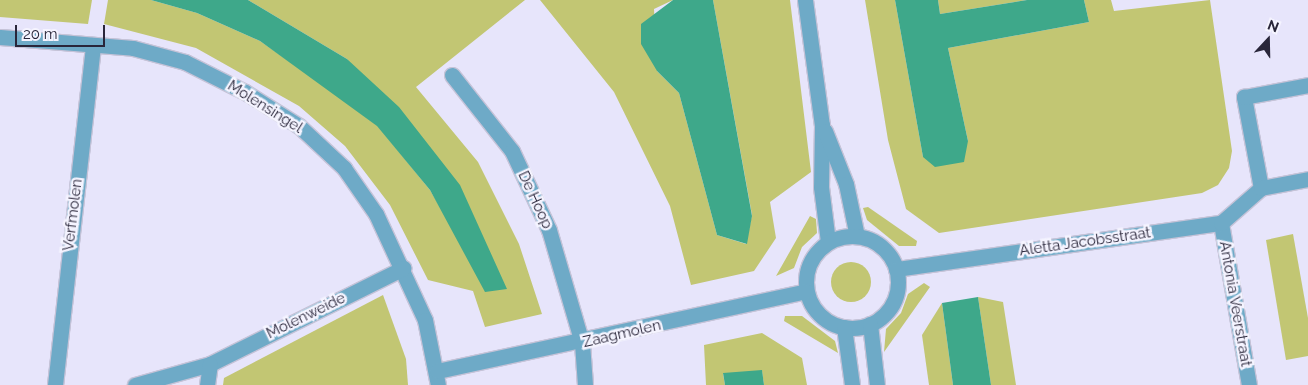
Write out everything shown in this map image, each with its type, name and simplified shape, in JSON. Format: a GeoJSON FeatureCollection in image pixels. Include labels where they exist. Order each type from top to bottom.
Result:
{"type":"FeatureCollection","features":[{"type":"Feature","properties":{"kind":"street"},"geometry":{"type":"LineString","coordinates":[[805,0],[822,125],[821,187],[828,242]]}},
{"type":"Feature","properties":{"kind":"street","name":"Molensingel"},"geometry":{"type":"LineString","coordinates":[[0,37],[134,48],[186,62],[245,92],[299,126],[344,168],[376,214],[403,268],[424,320],[438,378]]}},
{"type":"Feature","properties":{"kind":"street","name":"Verfmolen"},"geometry":{"type":"LineString","coordinates":[[55,385],[59,328],[93,45]]}},
{"type":"Feature","properties":{"kind":"street","name":"De Hoop"},"geometry":{"type":"LineString","coordinates":[[452,74],[512,152],[549,230],[582,343],[585,385]]}},
{"type":"Feature","properties":{"kind":"street"},"geometry":{"type":"LineString","coordinates":[[1261,188],[1244,97],[1308,85]]}},
{"type":"Feature","properties":{"kind":"street"},"geometry":{"type":"LineString","coordinates":[[822,125],[846,184],[857,236]]}},
{"type":"Feature","properties":{"kind":"street"},"geometry":{"type":"LineString","coordinates":[[1221,223],[1261,188],[1308,179]]}},
{"type":"Feature","properties":{"kind":"street","name":"Aletta Jacobsstraat"},"geometry":{"type":"LineString","coordinates":[[896,269],[1221,223]]}},
{"type":"Feature","properties":{"kind":"street","name":"Antonia Veerstraat"},"geometry":{"type":"LineString","coordinates":[[1221,223],[1249,385]]}},
{"type":"Feature","properties":{"kind":"street"},"geometry":{"type":"LineString","coordinates":[[857,236],[886,250],[896,269],[896,296],[881,318],[870,324],[844,327],[816,311],[806,291],[809,263],[828,242],[857,236]]}},
{"type":"Feature","properties":{"kind":"street","name":"Molenweide"},"geometry":{"type":"LineString","coordinates":[[135,385],[210,364],[403,268]]}},
{"type":"Feature","properties":{"kind":"street","name":"Zaagmolen"},"geometry":{"type":"LineString","coordinates":[[438,378],[806,291]]}},
{"type":"Feature","properties":{"kind":"street"},"geometry":{"type":"LineString","coordinates":[[870,324],[877,385]]}},
{"type":"Feature","properties":{"kind":"street"},"geometry":{"type":"LineString","coordinates":[[844,327],[852,385]]}},
{"type":"Feature","properties":{"kind":"street"},"geometry":{"type":"LineString","coordinates":[[207,385],[210,364]]}},
{"type":"Feature","properties":{"kind":"shaded area"},"geometry":{"type":"Polygon","coordinates":[[[0,0],[92,0],[88,24],[0,17],[0,0]]]}},
{"type":"Feature","properties":{"kind":"shaded area"},"geometry":{"type":"Polygon","coordinates":[[[108,0],[151,0],[197,13],[260,41],[316,80],[378,126],[430,190],[458,238],[506,289],[347,59],[248,0],[525,0],[416,87],[478,162],[519,244],[542,314],[485,327],[473,291],[428,280],[390,205],[345,146],[299,106],[196,48],[104,24],[108,0]]]}},
{"type":"Feature","properties":{"kind":"shaded area"},"geometry":{"type":"Polygon","coordinates":[[[151,0],[248,0],[347,59],[399,107],[460,185],[507,289],[485,292],[430,190],[377,126],[260,41],[197,13],[151,0]]]}},
{"type":"Feature","properties":{"kind":"shaded area"},"geometry":{"type":"Polygon","coordinates":[[[540,0],[673,0],[654,9],[657,71],[679,93],[717,235],[746,244],[752,215],[713,0],[790,0],[811,172],[770,202],[776,238],[754,271],[691,285],[670,206],[614,92],[540,0]]]}},
{"type":"Feature","properties":{"kind":"shaded area"},"geometry":{"type":"Polygon","coordinates":[[[673,0],[713,0],[752,216],[747,244],[717,235],[679,93],[657,71],[641,44],[641,24],[673,0]]]}},
{"type":"Feature","properties":{"kind":"shaded area"},"geometry":{"type":"Polygon","coordinates":[[[865,0],[895,0],[923,157],[968,141],[948,48],[1089,22],[1084,0],[1111,0],[1114,11],[1210,0],[1232,151],[1229,168],[1218,185],[1202,193],[939,233],[906,209],[888,140],[865,0]]]}},
{"type":"Feature","properties":{"kind":"shaded area"},"geometry":{"type":"Polygon","coordinates":[[[895,0],[938,0],[940,14],[1027,0],[1084,0],[1089,22],[948,48],[968,141],[964,162],[935,167],[923,157],[895,0]]]}},
{"type":"Feature","properties":{"kind":"shaded area"},"geometry":{"type":"Polygon","coordinates":[[[938,0],[1027,0],[940,14],[938,0]]]}},
{"type":"Feature","properties":{"kind":"shaded area"},"geometry":{"type":"Polygon","coordinates":[[[868,207],[917,241],[916,246],[899,246],[867,220],[863,208],[868,207]]]}},
{"type":"Feature","properties":{"kind":"shaded area"},"geometry":{"type":"Polygon","coordinates":[[[810,216],[816,219],[817,233],[802,247],[794,268],[776,276],[810,216]]]}},
{"type":"Feature","properties":{"kind":"shaded area"},"geometry":{"type":"Polygon","coordinates":[[[1293,234],[1308,318],[1308,356],[1286,360],[1266,240],[1293,234]]]}},
{"type":"Feature","properties":{"kind":"shaded area"},"geometry":{"type":"Polygon","coordinates":[[[855,262],[862,265],[868,271],[871,282],[870,290],[862,299],[855,302],[847,302],[840,299],[832,290],[831,278],[834,271],[843,263],[855,262]]]}},
{"type":"Feature","properties":{"kind":"shaded area"},"geometry":{"type":"Polygon","coordinates":[[[924,283],[930,287],[884,352],[886,329],[901,313],[908,294],[924,283]]]}},
{"type":"Feature","properties":{"kind":"shaded area"},"geometry":{"type":"Polygon","coordinates":[[[383,295],[406,359],[408,385],[223,385],[224,378],[383,295]]]}},
{"type":"Feature","properties":{"kind":"shaded area"},"geometry":{"type":"Polygon","coordinates":[[[978,297],[1003,302],[1016,385],[991,385],[978,297]]]}},
{"type":"Feature","properties":{"kind":"shaded area"},"geometry":{"type":"Polygon","coordinates":[[[978,297],[991,385],[953,385],[942,303],[978,297]]]}},
{"type":"Feature","properties":{"kind":"shaded area"},"geometry":{"type":"Polygon","coordinates":[[[942,303],[953,385],[929,385],[922,335],[942,303]]]}},
{"type":"Feature","properties":{"kind":"shaded area"},"geometry":{"type":"Polygon","coordinates":[[[785,316],[802,316],[835,341],[838,353],[784,321],[785,316]]]}},
{"type":"Feature","properties":{"kind":"shaded area"},"geometry":{"type":"Polygon","coordinates":[[[762,333],[802,358],[807,385],[764,385],[762,371],[723,374],[725,385],[706,385],[704,345],[762,333]]]}},
{"type":"Feature","properties":{"kind":"shaded area"},"geometry":{"type":"Polygon","coordinates":[[[762,370],[764,385],[725,385],[723,373],[762,370]]]}}]}
